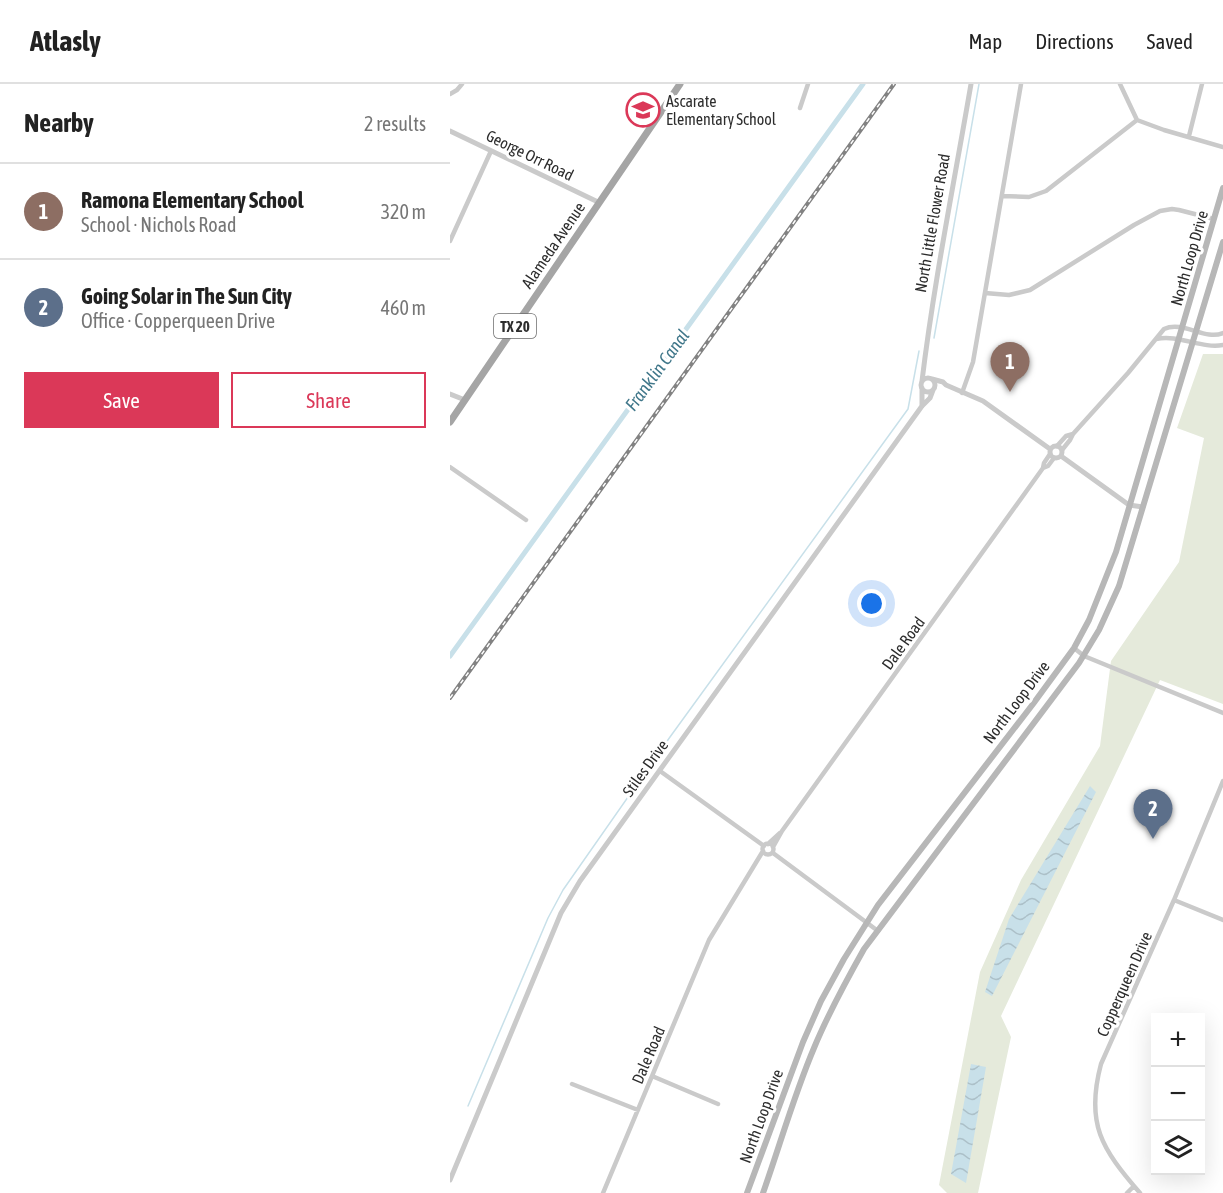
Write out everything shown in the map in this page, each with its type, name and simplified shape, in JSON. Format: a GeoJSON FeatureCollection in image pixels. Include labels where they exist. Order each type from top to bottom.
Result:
{"type":"FeatureCollection","features":[{"type":"Feature","properties":{"kind":"main road","name":"Alameda Avenue"},"geometry":{"type":"LineString","coordinates":[[450,422],[680,84]]}},
{"type":"Feature","properties":{"kind":"main road","name":"North Loop Drive"},"geometry":{"type":"LineString","coordinates":[[747,1193],[790,1075],[821,1001],[867,922],[1074,648],[1100,598],[1116,552],[1223,188]]}},
{"type":"Feature","properties":{"kind":"main road","name":"North Loop Drive"},"geometry":{"type":"LineString","coordinates":[[763,1193],[814,1047],[864,949],[1084,656],[1099,630],[1119,586],[1223,242]]}},
{"type":"Feature","properties":{"kind":"main road"},"geometry":{"type":"LineString","coordinates":[[970,785],[980,793]]}},
{"type":"Feature","properties":{"kind":"main road"},"geometry":{"type":"LineString","coordinates":[[790,1075],[802,1079]]}},
{"type":"Feature","properties":{"kind":"street"},"geometry":{"type":"LineString","coordinates":[[450,94],[462,84]]}},
{"type":"Feature","properties":{"kind":"street"},"geometry":{"type":"LineString","coordinates":[[800,108],[808,84]]}},
{"type":"Feature","properties":{"kind":"street","name":"North Little Flower Road"},"geometry":{"type":"LineString","coordinates":[[922,381],[933,294],[971,84]]}},
{"type":"Feature","properties":{"kind":"street"},"geometry":{"type":"LineString","coordinates":[[962,393],[973,362],[1021,84]]}},
{"type":"Feature","properties":{"kind":"street"},"geometry":{"type":"LineString","coordinates":[[1120,84],[1137,120],[1223,147]]}},
{"type":"Feature","properties":{"kind":"street"},"geometry":{"type":"LineString","coordinates":[[1189,136],[1202,84]]}},
{"type":"Feature","properties":{"kind":"street"},"geometry":{"type":"LineString","coordinates":[[1002,196],[1029,197],[1046,191],[1137,120]]}},
{"type":"Feature","properties":{"kind":"street","name":"George Orr Road"},"geometry":{"type":"LineString","coordinates":[[450,131],[598,202]]}},
{"type":"Feature","properties":{"kind":"street"},"geometry":{"type":"LineString","coordinates":[[450,240],[492,151]]}},
{"type":"Feature","properties":{"kind":"street"},"geometry":{"type":"LineString","coordinates":[[985,293],[1010,295],[1030,290],[1160,211],[1172,209],[1214,219]]}},
{"type":"Feature","properties":{"kind":"street"},"geometry":{"type":"LineString","coordinates":[[1052,454],[1060,451],[1070,440],[1156,339],[1159,332],[1168,327],[1183,327],[1217,335],[1223,333]]}},
{"type":"Feature","properties":{"kind":"street"},"geometry":{"type":"LineString","coordinates":[[1156,339],[1165,337],[1223,345]]}},
{"type":"Feature","properties":{"kind":"street"},"geometry":{"type":"LineString","coordinates":[[923,368],[935,383],[934,389]]}},
{"type":"Feature","properties":{"kind":"street"},"geometry":{"type":"LineString","coordinates":[[922,406],[922,381],[926,378],[943,382],[945,386],[983,401],[1052,454]]}},
{"type":"Feature","properties":{"kind":"street"},"geometry":{"type":"LineString","coordinates":[[922,388],[927,392],[945,386]]}},
{"type":"Feature","properties":{"kind":"street","name":"Stiles Drive"},"geometry":{"type":"LineString","coordinates":[[450,1180],[561,913],[580,881],[930,398],[934,389]]}},
{"type":"Feature","properties":{"kind":"street"},"geometry":{"type":"LineString","coordinates":[[450,394],[465,400]]}},
{"type":"Feature","properties":{"kind":"street"},"geometry":{"type":"LineString","coordinates":[[1052,454],[1060,451]]}},
{"type":"Feature","properties":{"kind":"street"},"geometry":{"type":"LineString","coordinates":[[1060,451],[1129,504],[1143,507]]}},
{"type":"Feature","properties":{"kind":"street","name":"Dale Road"},"geometry":{"type":"LineString","coordinates":[[754,867],[771,852],[782,831],[1052,454]]}},
{"type":"Feature","properties":{"kind":"street"},"geometry":{"type":"LineString","coordinates":[[450,467],[526,520]]}},
{"type":"Feature","properties":{"kind":"street"},"geometry":{"type":"LineString","coordinates":[[1074,648],[1084,656],[1223,713]]}},
{"type":"Feature","properties":{"kind":"street"},"geometry":{"type":"LineString","coordinates":[[660,771],[878,931]]}},
{"type":"Feature","properties":{"kind":"street","name":"Copperqueen Drive"},"geometry":{"type":"LineString","coordinates":[[1140,1193],[1103,1143],[1095,1118],[1095,1086],[1101,1064],[1174,900],[1223,780]]}},
{"type":"Feature","properties":{"kind":"street","name":"Dale Road"},"geometry":{"type":"LineString","coordinates":[[603,1193],[709,940],[765,847],[782,831]]}},
{"type":"Feature","properties":{"kind":"street"},"geometry":{"type":"LineString","coordinates":[[765,847],[771,852]]}},
{"type":"Feature","properties":{"kind":"street"},"geometry":{"type":"LineString","coordinates":[[1174,900],[1223,920]]}},
{"type":"Feature","properties":{"kind":"street"},"geometry":{"type":"LineString","coordinates":[[652,1076],[718,1104]]}},
{"type":"Feature","properties":{"kind":"street"},"geometry":{"type":"LineString","coordinates":[[572,1084],[638,1110]]}},
{"type":"Feature","properties":{"kind":"street"},"geometry":{"type":"LineString","coordinates":[[1127,1193],[1134,1186]]}},
{"type":"Feature","properties":{"kind":"shaded area"},"geometry":{"type":"Polygon","coordinates":[[[1203,354],[1223,354],[1223,704],[1160,680],[1001,1016],[1011,1037],[978,1193],[947,1193],[939,1185],[980,972],[1021,880],[1100,746],[1111,661],[1179,562],[1204,438],[1177,428],[1203,354]]]}},
{"type":"Feature","properties":{"kind":"water"},"geometry":{"type":"Polygon","coordinates":[[[1090,786],[1096,792],[992,996],[985,992],[1009,919],[1090,786]]]}},
{"type":"Feature","properties":{"kind":"water"},"geometry":{"type":"Polygon","coordinates":[[[971,1064],[986,1067],[966,1183],[951,1174],[971,1064]]]}},
{"type":"Feature","properties":{"kind":"waterway","name":"Franklin Canal"},"geometry":{"type":"LineString","coordinates":[[450,656],[863,84]]}},
{"type":"Feature","properties":{"kind":"waterway"},"geometry":{"type":"LineString","coordinates":[[934,338],[979,84]]}},
{"type":"Feature","properties":{"kind":"waterway"},"geometry":{"type":"LineString","coordinates":[[468,1106],[548,918],[563,890],[670,737],[908,409],[919,351]]}},
{"type":"Feature","properties":{"kind":"railway"},"geometry":{"type":"LineString","coordinates":[[450,698],[894,84]]}},
{"type":"Feature","properties":{"kind":"place","name":"Ascarate Elementary School"},"geometry":{"type":"Point","coordinates":[643,110]}},
{"type":"Feature","properties":{"kind":"place","name":"Ramona Elementary School"},"geometry":{"type":"Point","coordinates":[1010,392]}},
{"type":"Feature","properties":{"kind":"place","name":"Going Solar in The Sun City"},"geometry":{"type":"Point","coordinates":[1153,839]}}]}
